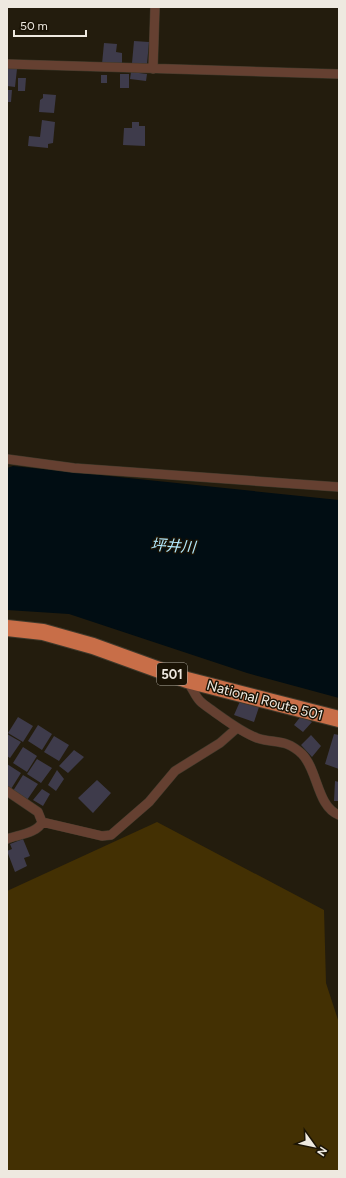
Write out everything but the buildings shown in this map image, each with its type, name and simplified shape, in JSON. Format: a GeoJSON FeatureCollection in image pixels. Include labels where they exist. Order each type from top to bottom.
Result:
{"type":"FeatureCollection","features":[{"type":"Feature","properties":{"kind":"highway","name":"National Route 501"},"geometry":{"type":"LineString","coordinates":[[7,628],[43,632],[92,646],[187,680],[339,719]]}},
{"type":"Feature","properties":{"kind":"street"},"geometry":{"type":"LineString","coordinates":[[153,69],[155,7]]}},
{"type":"Feature","properties":{"kind":"street"},"geometry":{"type":"LineString","coordinates":[[7,64],[339,74]]}},
{"type":"Feature","properties":{"kind":"street"},"geometry":{"type":"LineString","coordinates":[[7,459],[74,468],[339,487]]}},
{"type":"Feature","properties":{"kind":"street"},"geometry":{"type":"LineString","coordinates":[[187,680],[201,702],[237,728],[258,738],[283,742],[296,749],[303,755],[312,769],[325,804],[332,813],[339,815]]}},
{"type":"Feature","properties":{"kind":"street"},"geometry":{"type":"LineString","coordinates":[[42,822],[102,836],[111,835],[149,802],[175,771],[220,743],[237,728]]}},
{"type":"Feature","properties":{"kind":"street"},"geometry":{"type":"LineString","coordinates":[[7,791],[38,812],[42,822]]}},
{"type":"Feature","properties":{"kind":"street"},"geometry":{"type":"LineString","coordinates":[[7,839],[35,830],[41,825],[42,822]]}},
{"type":"Feature","properties":{"kind":"shaded area"},"geometry":{"type":"Polygon","coordinates":[[[157,822],[324,910],[326,983],[339,1023],[339,1171],[7,1171],[7,891],[157,822]]]}},
{"type":"Feature","properties":{"kind":"water","name":"坪井川"},"geometry":{"type":"Polygon","coordinates":[[[13,466],[339,500],[339,698],[247,673],[69,614],[7,610],[7,468],[13,466]]]}}]}
